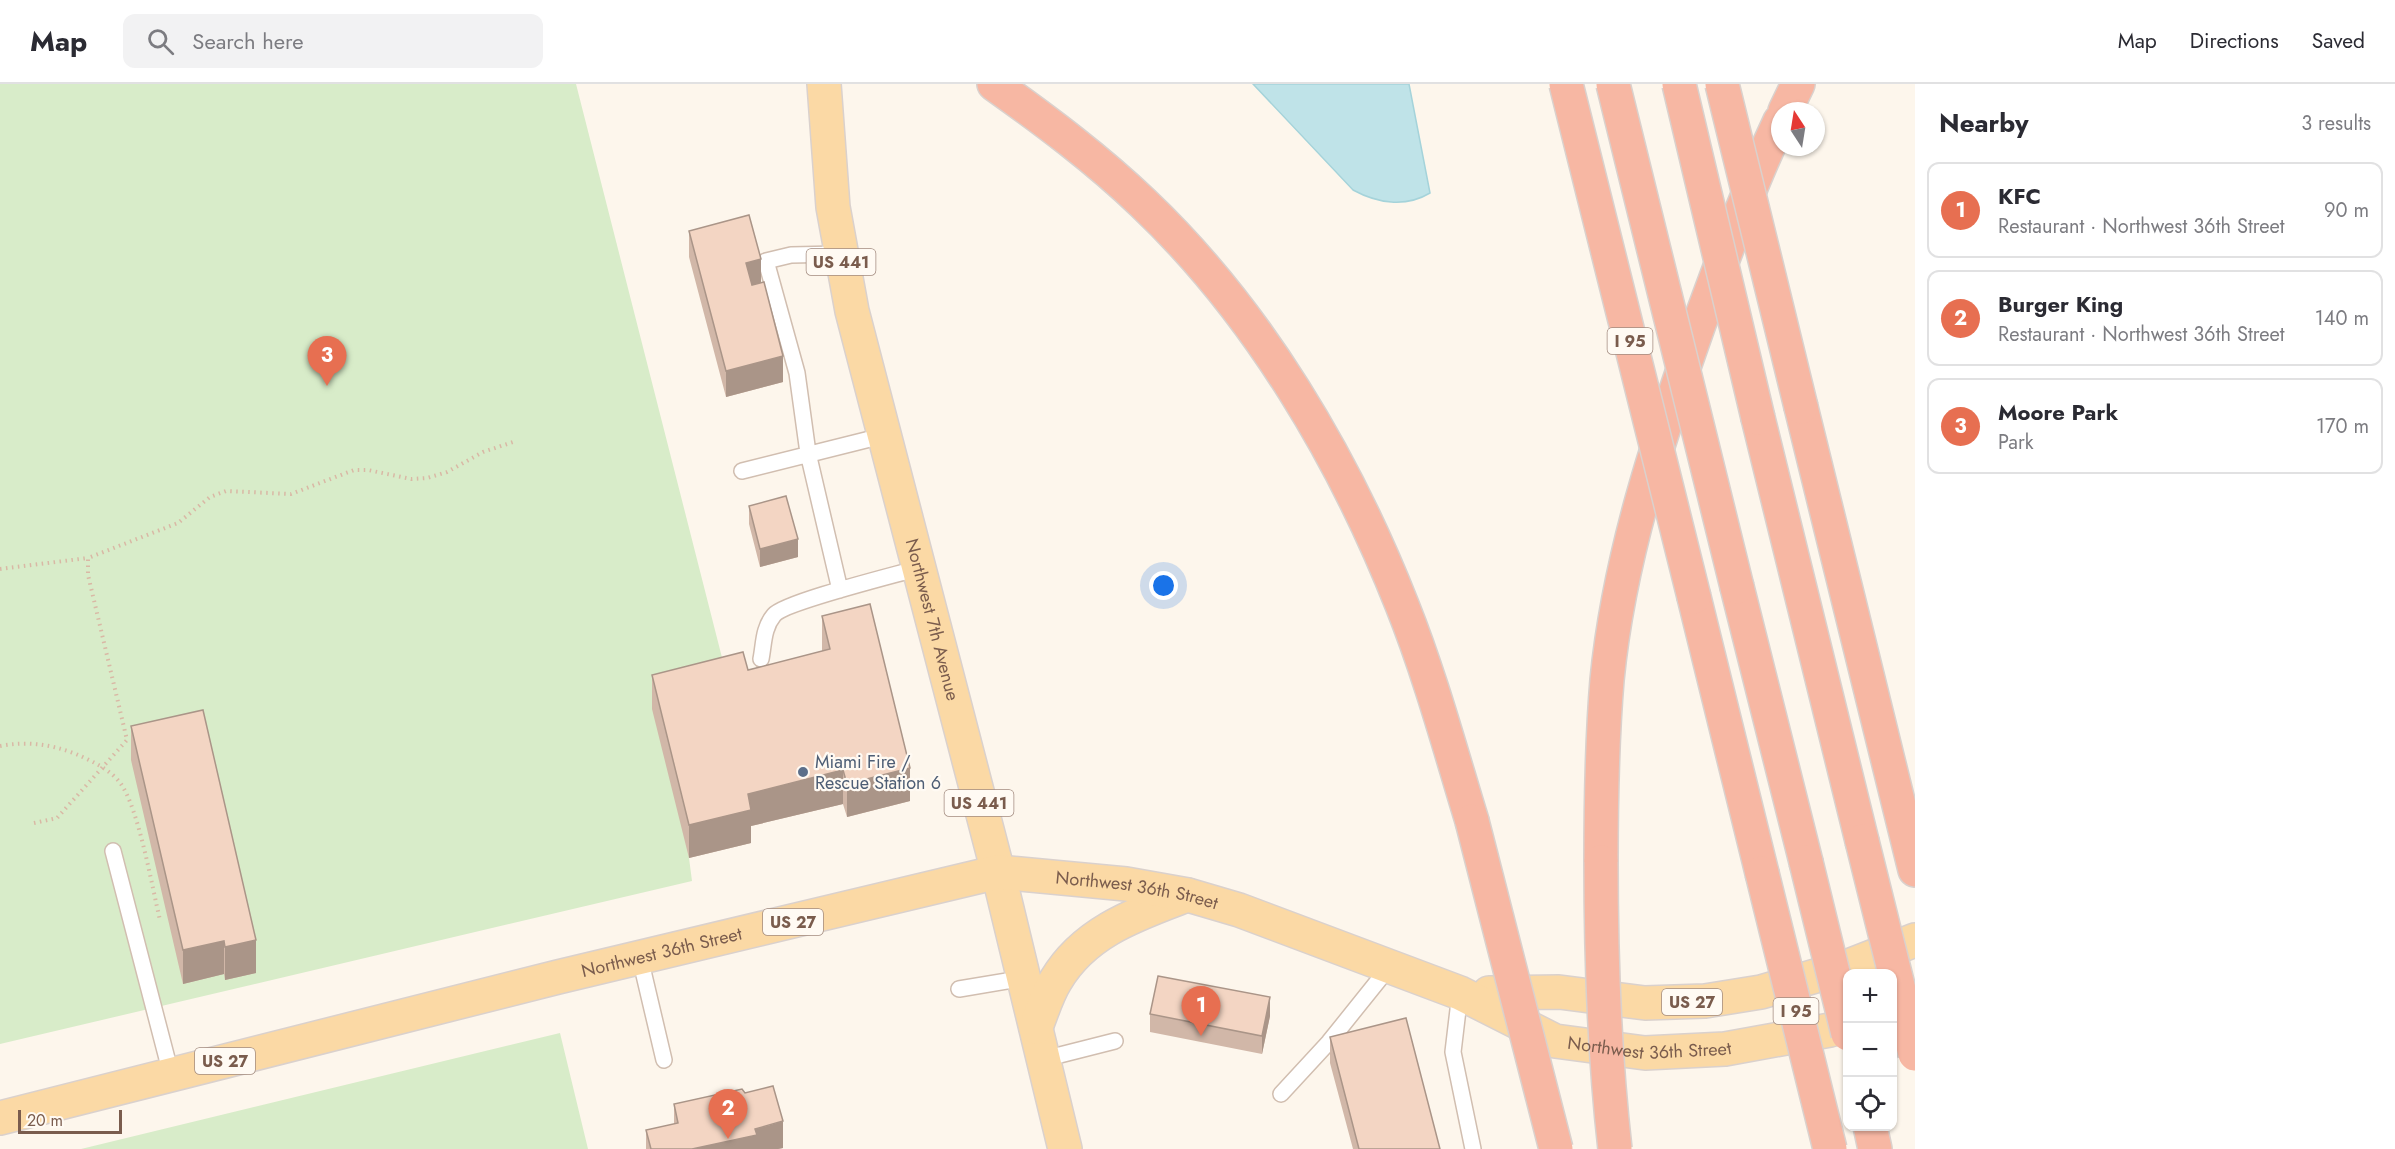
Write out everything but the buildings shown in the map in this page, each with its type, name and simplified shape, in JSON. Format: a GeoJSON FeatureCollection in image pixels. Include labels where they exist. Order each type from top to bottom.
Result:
{"type":"FeatureCollection","features":[{"type":"Feature","properties":{"kind":"highway"},"geometry":{"type":"LineString","coordinates":[[994,84],[1097,162],[1144,204],[1238,311],[1284,377],[1326,445],[1369,530],[1402,605],[1430,683],[1472,821],[1557,1149]]}},
{"type":"Feature","properties":{"kind":"highway","name":"I 95"},"geometry":{"type":"LineString","coordinates":[[1566,84],[1830,1149]]}},
{"type":"Feature","properties":{"kind":"highway"},"geometry":{"type":"LineString","coordinates":[[1612,84],[1845,1023]]}},
{"type":"Feature","properties":{"kind":"highway"},"geometry":{"type":"LineString","coordinates":[[1679,84],[1758,418],[1915,1054]]}},
{"type":"Feature","properties":{"kind":"highway"},"geometry":{"type":"LineString","coordinates":[[1722,84],[1915,870]]}},
{"type":"Feature","properties":{"kind":"highway"},"geometry":{"type":"LineString","coordinates":[[1789,102],[1798,84]]}},
{"type":"Feature","properties":{"kind":"highway"},"geometry":{"type":"LineString","coordinates":[[1615,1149],[1607,1082],[1601,970],[1602,770],[1607,679],[1620,596],[1641,499],[1674,394],[1716,279],[1771,144]]}},
{"type":"Feature","properties":{"kind":"highway"},"geometry":{"type":"LineString","coordinates":[[1871,1131],[1875,1149]]}},
{"type":"Feature","properties":{"kind":"main road","name":"Northwest 7th Avenue"},"geometry":{"type":"LineString","coordinates":[[824,84],[828,167],[839,254],[882,436],[919,568],[1025,978],[1065,1149]]}},
{"type":"Feature","properties":{"kind":"main road","name":"Northwest 36th Street"},"geometry":{"type":"LineString","coordinates":[[0,1118],[640,958],[998,872],[1126,884],[1188,895],[1270,921],[1461,993],[1555,1041],[1645,1053],[1725,1049],[1843,1026]]}},
{"type":"Feature","properties":{"kind":"main road"},"geometry":{"type":"LineString","coordinates":[[1036,1027],[1056,980],[1082,947],[1121,920],[1188,895]]}},
{"type":"Feature","properties":{"kind":"main road","name":"Northwest 36th Street"},"geometry":{"type":"LineString","coordinates":[[1461,993],[1559,992],[1645,1003],[1705,1001],[1761,992],[1846,967],[1915,940]]}},
{"type":"Feature","properties":{"kind":"main road"},"geometry":{"type":"LineString","coordinates":[[1897,1009],[1915,1002]]}},
{"type":"Feature","properties":{"kind":"lane"},"geometry":{"type":"LineString","coordinates":[[839,254],[791,255],[766,261],[797,373],[808,453],[840,590]]}},
{"type":"Feature","properties":{"kind":"lane"},"geometry":{"type":"LineString","coordinates":[[742,471],[882,436]]}},
{"type":"Feature","properties":{"kind":"lane"},"geometry":{"type":"LineString","coordinates":[[761,659],[766,627],[776,613],[840,590],[919,568]]}},
{"type":"Feature","properties":{"kind":"lane"},"geometry":{"type":"LineString","coordinates":[[113,851],[171,1074]]}},
{"type":"Feature","properties":{"kind":"lane"},"geometry":{"type":"LineString","coordinates":[[640,958],[664,1060]]}},
{"type":"Feature","properties":{"kind":"lane"},"geometry":{"type":"LineString","coordinates":[[1281,1094],[1329,1042],[1390,966]]}},
{"type":"Feature","properties":{"kind":"lane"},"geometry":{"type":"LineString","coordinates":[[959,989],[1025,978]]}},
{"type":"Feature","properties":{"kind":"lane"},"geometry":{"type":"LineString","coordinates":[[1461,993],[1453,1052],[1473,1149]]}},
{"type":"Feature","properties":{"kind":"lane"},"geometry":{"type":"LineString","coordinates":[[1044,1059],[1115,1041]]}},
{"type":"Feature","properties":{"kind":"path"},"geometry":{"type":"LineString","coordinates":[[0,569],[88,558],[178,524],[210,497],[226,491],[291,494],[354,470],[368,470],[411,479],[427,478],[447,472],[483,452],[513,442]]}},
{"type":"Feature","properties":{"kind":"path"},"geometry":{"type":"LineString","coordinates":[[34,823],[57,818],[127,740],[88,575],[88,558]]}},
{"type":"Feature","properties":{"kind":"green space"},"geometry":{"type":"Polygon","coordinates":[[[0,84],[576,84],[730,689],[689,858],[692,881],[0,1044],[0,84]]]}},
{"type":"Feature","properties":{"kind":"green space"},"geometry":{"type":"Polygon","coordinates":[[[560,1033],[588,1149],[81,1149],[560,1033]]]}},
{"type":"Feature","properties":{"kind":"water"},"geometry":{"type":"Polygon","coordinates":[[[1253,84],[1409,84],[1430,193],[1411,201],[1391,202],[1381,201],[1353,190],[1253,84]]]}},
{"type":"Feature","properties":{"kind":"place","name":"Moore Park"},"geometry":{"type":"Point","coordinates":[327,386]}},
{"type":"Feature","properties":{"kind":"place","name":"Miami Fire / Rescue Station 6"},"geometry":{"type":"Point","coordinates":[803,772]}},
{"type":"Feature","properties":{"kind":"place","name":"KFC"},"geometry":{"type":"Point","coordinates":[1201,1036]}},
{"type":"Feature","properties":{"kind":"place","name":"Burger King"},"geometry":{"type":"Point","coordinates":[728,1139]}}]}
